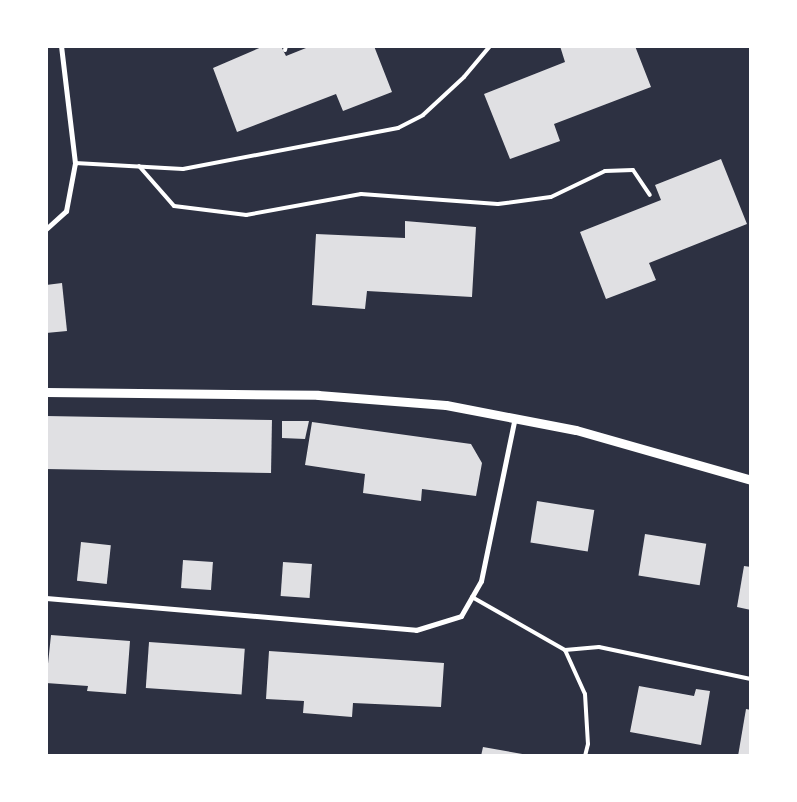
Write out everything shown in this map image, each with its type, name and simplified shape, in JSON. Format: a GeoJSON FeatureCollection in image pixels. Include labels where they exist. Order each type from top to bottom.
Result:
{"type":"FeatureCollection","features":[{"type":"Feature","properties":{"kind":"street"},"geometry":{"type":"LineString","coordinates":[[46,228],[66,211],[75,163],[61,46]]}},
{"type":"Feature","properties":{"kind":"street"},"geometry":{"type":"LineString","coordinates":[[46,392],[318,395],[446,405],[515,416],[751,480]]}},
{"type":"Feature","properties":{"kind":"street"},"geometry":{"type":"LineString","coordinates":[[46,598],[416,630],[461,616],[481,581],[515,416]]}},
{"type":"Feature","properties":{"kind":"lane"},"geometry":{"type":"LineString","coordinates":[[75,163],[183,169],[398,128],[423,115],[464,77],[490,46]]}},
{"type":"Feature","properties":{"kind":"lane"},"geometry":{"type":"LineString","coordinates":[[139,166],[174,206],[246,215],[361,194],[498,204],[551,197],[605,170],[633,170],[650,195]]}},
{"type":"Feature","properties":{"kind":"lane"},"geometry":{"type":"LineString","coordinates":[[472,597],[565,650],[599,647],[751,679]]}},
{"type":"Feature","properties":{"kind":"lane"},"geometry":{"type":"LineString","coordinates":[[565,650],[585,694],[588,744],[586,756]]}},
{"type":"Feature","properties":{"kind":"building"},"geometry":{"type":"Polygon","coordinates":[[[264,46],[281,46],[286,56],[311,46],[374,46],[392,92],[343,111],[336,94],[237,132],[213,68],[264,46]]]}},
{"type":"Feature","properties":{"kind":"building"},"geometry":{"type":"Polygon","coordinates":[[[560,46],[635,46],[651,87],[554,124],[560,141],[510,159],[484,94],[565,62],[560,46]]]}},
{"type":"Feature","properties":{"kind":"building"},"geometry":{"type":"Polygon","coordinates":[[[721,159],[747,224],[649,263],[656,280],[606,299],[580,232],[661,200],[655,185],[721,159]]]}},
{"type":"Feature","properties":{"kind":"building"},"geometry":{"type":"Polygon","coordinates":[[[405,221],[476,227],[472,297],[367,291],[365,309],[312,305],[316,234],[405,238],[405,221]]]}},
{"type":"Feature","properties":{"kind":"building"},"geometry":{"type":"Polygon","coordinates":[[[62,283],[67,331],[46,333],[46,285],[62,283]]]}},
{"type":"Feature","properties":{"kind":"building"},"geometry":{"type":"Polygon","coordinates":[[[46,416],[272,420],[271,473],[46,469],[46,416]]]}},
{"type":"Feature","properties":{"kind":"building"},"geometry":{"type":"Polygon","coordinates":[[[282,421],[309,421],[305,439],[282,438],[282,421]]]}},
{"type":"Feature","properties":{"kind":"building"},"geometry":{"type":"Polygon","coordinates":[[[312,422],[471,444],[482,463],[476,496],[422,489],[421,501],[363,493],[365,474],[305,465],[312,422]]]}},
{"type":"Feature","properties":{"kind":"building"},"geometry":{"type":"Polygon","coordinates":[[[537,501],[594,510],[588,552],[530,542],[537,501]]]}},
{"type":"Feature","properties":{"kind":"building"},"geometry":{"type":"Polygon","coordinates":[[[645,534],[706,544],[700,585],[638,575],[645,534]]]}},
{"type":"Feature","properties":{"kind":"building"},"geometry":{"type":"Polygon","coordinates":[[[81,542],[111,545],[107,584],[77,581],[81,542]]]}},
{"type":"Feature","properties":{"kind":"building"},"geometry":{"type":"Polygon","coordinates":[[[183,560],[213,562],[211,590],[181,588],[183,560]]]}},
{"type":"Feature","properties":{"kind":"building"},"geometry":{"type":"Polygon","coordinates":[[[283,562],[312,564],[310,598],[281,596],[283,562]]]}},
{"type":"Feature","properties":{"kind":"building"},"geometry":{"type":"Polygon","coordinates":[[[744,566],[751,567],[751,610],[737,607],[744,566]]]}},
{"type":"Feature","properties":{"kind":"building"},"geometry":{"type":"Polygon","coordinates":[[[51,635],[130,641],[126,694],[87,691],[88,686],[46,683],[51,635]]]}},
{"type":"Feature","properties":{"kind":"building"},"geometry":{"type":"Polygon","coordinates":[[[149,642],[245,649],[242,695],[146,688],[149,642]]]}},
{"type":"Feature","properties":{"kind":"building"},"geometry":{"type":"Polygon","coordinates":[[[269,651],[444,663],[441,707],[353,703],[352,717],[303,713],[304,701],[266,699],[269,651]]]}},
{"type":"Feature","properties":{"kind":"building"},"geometry":{"type":"Polygon","coordinates":[[[639,686],[694,696],[696,689],[710,691],[701,745],[630,732],[639,686]]]}},
{"type":"Feature","properties":{"kind":"building"},"geometry":{"type":"Polygon","coordinates":[[[746,709],[751,710],[751,756],[738,756],[746,709]]]}},
{"type":"Feature","properties":{"kind":"building"},"geometry":{"type":"Polygon","coordinates":[[[483,747],[528,755],[528,756],[481,756],[483,747]]]}}]}
